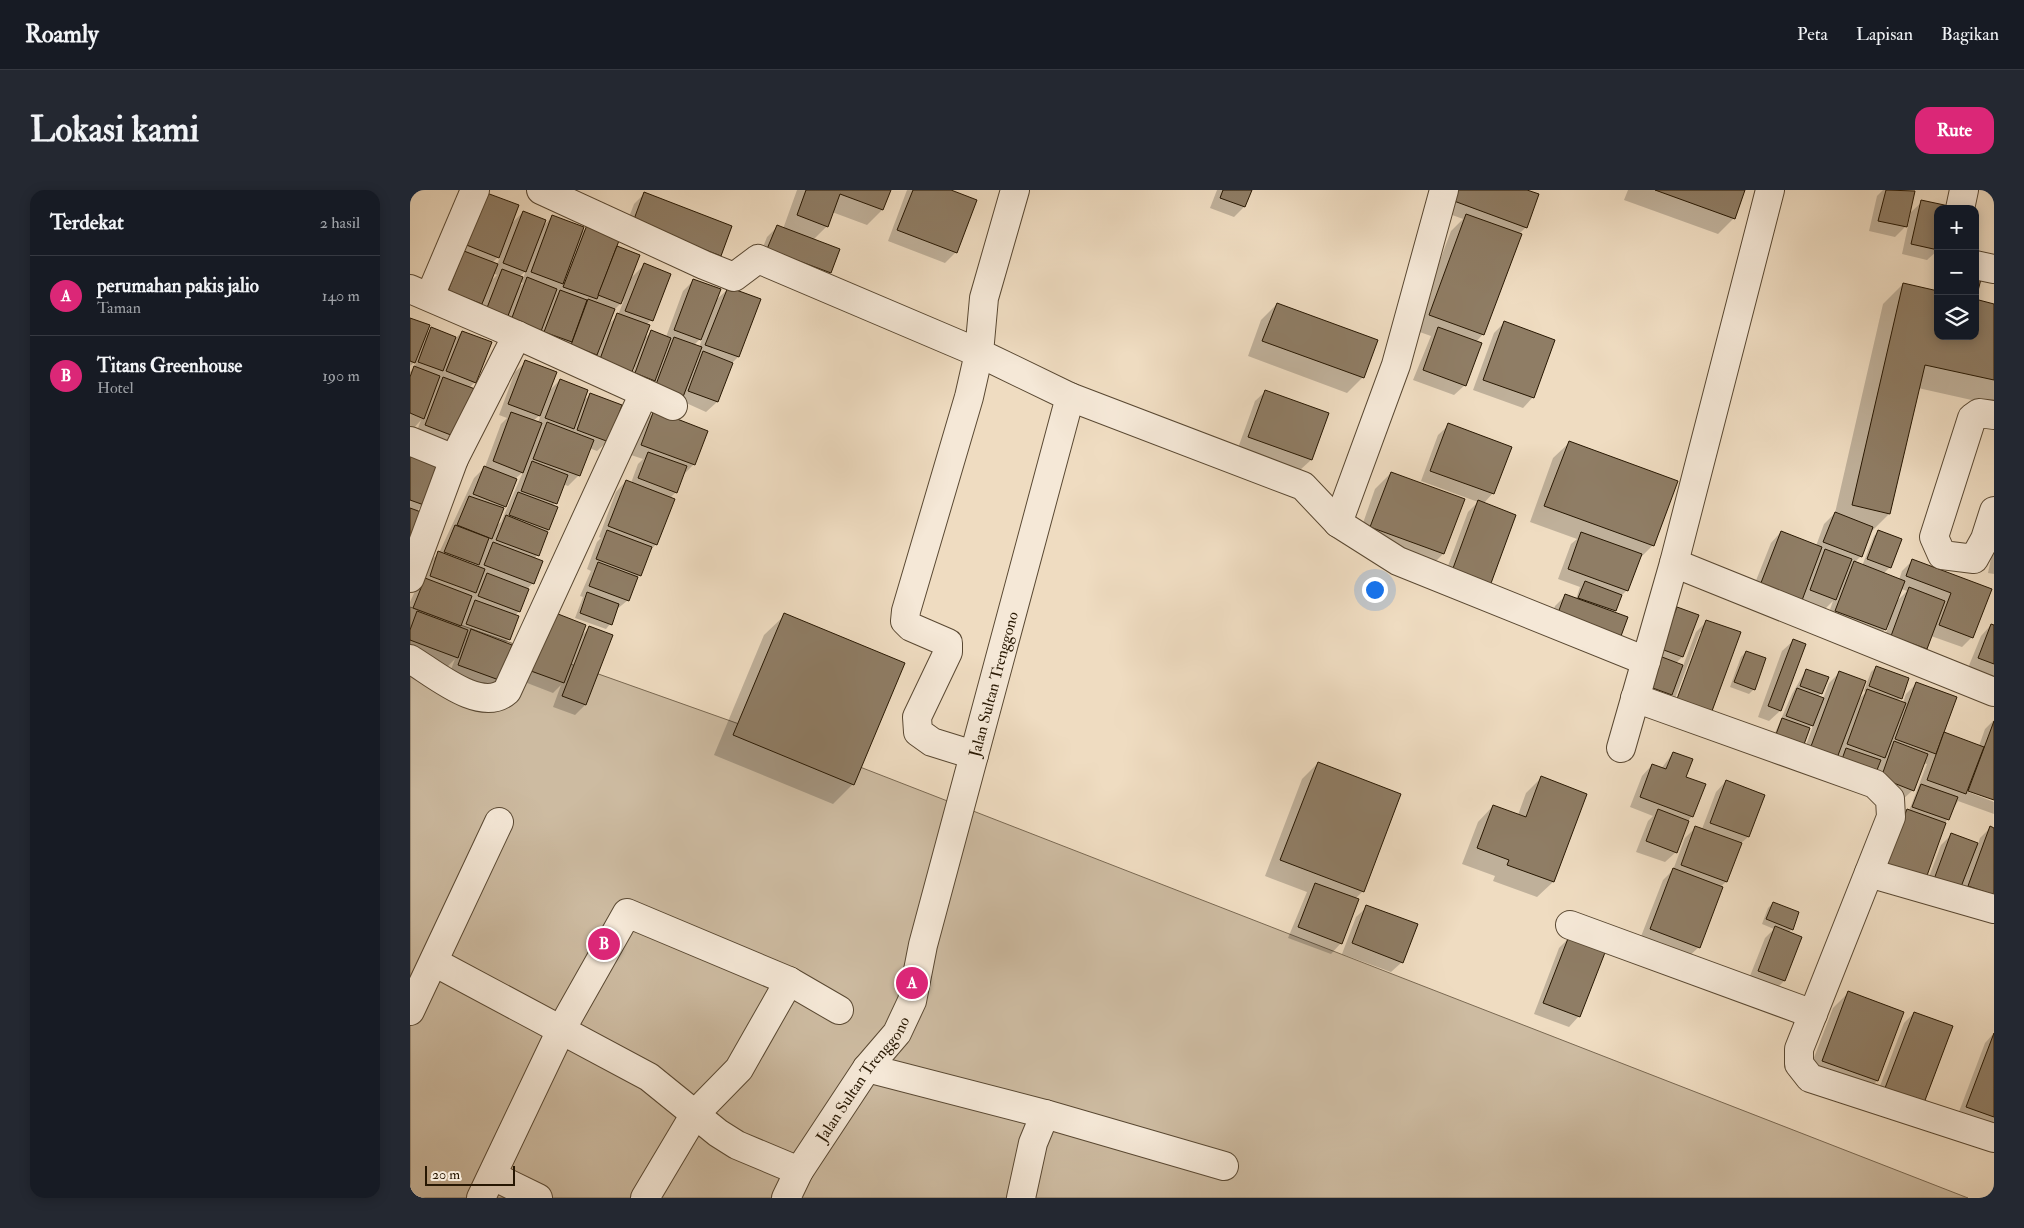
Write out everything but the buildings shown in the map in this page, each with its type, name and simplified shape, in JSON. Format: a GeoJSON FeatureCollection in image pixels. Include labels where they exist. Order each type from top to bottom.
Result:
{"type":"FeatureCollection","features":[{"type":"Feature","properties":{"kind":"street"},"geometry":{"type":"LineString","coordinates":[[474,190],[420,292],[673,406]]}},
{"type":"Feature","properties":{"kind":"street"},"geometry":{"type":"LineString","coordinates":[[541,190],[734,277],[758,259],[979,353],[1070,396],[1303,486],[1338,523],[1398,561],[1646,661]]}},
{"type":"Feature","properties":{"kind":"street"},"geometry":{"type":"LineString","coordinates":[[1338,523],[1396,365],[1444,190]]}},
{"type":"Feature","properties":{"kind":"street"},"geometry":{"type":"LineString","coordinates":[[1621,748],[1674,563],[1770,190]]}},
{"type":"Feature","properties":{"kind":"street"},"geometry":{"type":"LineString","coordinates":[[1961,205],[1964,190]]}},
{"type":"Feature","properties":{"kind":"street"},"geometry":{"type":"LineString","coordinates":[[974,755],[932,742],[918,732],[917,717],[948,652],[948,643],[910,627],[905,621],[906,611],[969,396],[979,353],[984,298],[1013,191]]}},
{"type":"Feature","properties":{"kind":"street"},"geometry":{"type":"LineString","coordinates":[[1979,266],[1994,269]]}},
{"type":"Feature","properties":{"kind":"street"},"geometry":{"type":"LineString","coordinates":[[410,578],[454,459],[517,335]]}},
{"type":"Feature","properties":{"kind":"street"},"geometry":{"type":"LineString","coordinates":[[410,659],[470,696],[486,700],[500,698],[508,691],[644,392]]}},
{"type":"Feature","properties":{"kind":"street","name":"Jalan Sultan Trenggono"},"geometry":{"type":"LineString","coordinates":[[786,1198],[799,1172],[867,1068],[897,1033],[912,1001],[923,945],[1070,396]]}},
{"type":"Feature","properties":{"kind":"street"},"geometry":{"type":"LineString","coordinates":[[1994,415],[1978,413],[1972,418],[1934,537],[1942,556],[1974,559],[1986,539],[1994,511]]}},
{"type":"Feature","properties":{"kind":"street"},"geometry":{"type":"LineString","coordinates":[[410,441],[454,459]]}},
{"type":"Feature","properties":{"kind":"street"},"geometry":{"type":"LineString","coordinates":[[1674,563],[1994,692]]}},
{"type":"Feature","properties":{"kind":"street"},"geometry":{"type":"LineString","coordinates":[[1635,698],[1875,784],[1890,799],[1891,817],[1813,1014],[1800,1049],[1799,1064],[1810,1078],[1994,1138]]}},
{"type":"Feature","properties":{"kind":"street"},"geometry":{"type":"LineString","coordinates":[[410,1011],[499,822]]}},
{"type":"Feature","properties":{"kind":"street"},"geometry":{"type":"LineString","coordinates":[[1869,873],[1994,909]]}},
{"type":"Feature","properties":{"kind":"street"},"geometry":{"type":"LineString","coordinates":[[538,1198],[487,1187],[562,1028],[627,914],[789,981],[840,1010]]}},
{"type":"Feature","properties":{"kind":"street"},"geometry":{"type":"LineString","coordinates":[[1570,925],[1813,1014]]}},
{"type":"Feature","properties":{"kind":"street"},"geometry":{"type":"LineString","coordinates":[[434,962],[562,1028],[649,1077],[727,1139],[799,1172]]}},
{"type":"Feature","properties":{"kind":"street"},"geometry":{"type":"LineString","coordinates":[[645,1198],[695,1114],[739,1070],[789,981]]}},
{"type":"Feature","properties":{"kind":"street"},"geometry":{"type":"LineString","coordinates":[[867,1068],[1045,1114],[1224,1166]]}},
{"type":"Feature","properties":{"kind":"street"},"geometry":{"type":"LineString","coordinates":[[1021,1198],[1033,1143],[1045,1114]]}},
{"type":"Feature","properties":{"kind":"shaded area"},"geometry":{"type":"Polygon","coordinates":[[[410,607],[860,767],[1968,1198],[410,1198],[410,607]]]}},
{"type":"Feature","properties":{"kind":"place","name":"Titans Greenhouse"},"geometry":{"type":"Point","coordinates":[604,944]}},
{"type":"Feature","properties":{"kind":"place","name":"perumahan pakis jalio"},"geometry":{"type":"Point","coordinates":[912,983]}}]}
